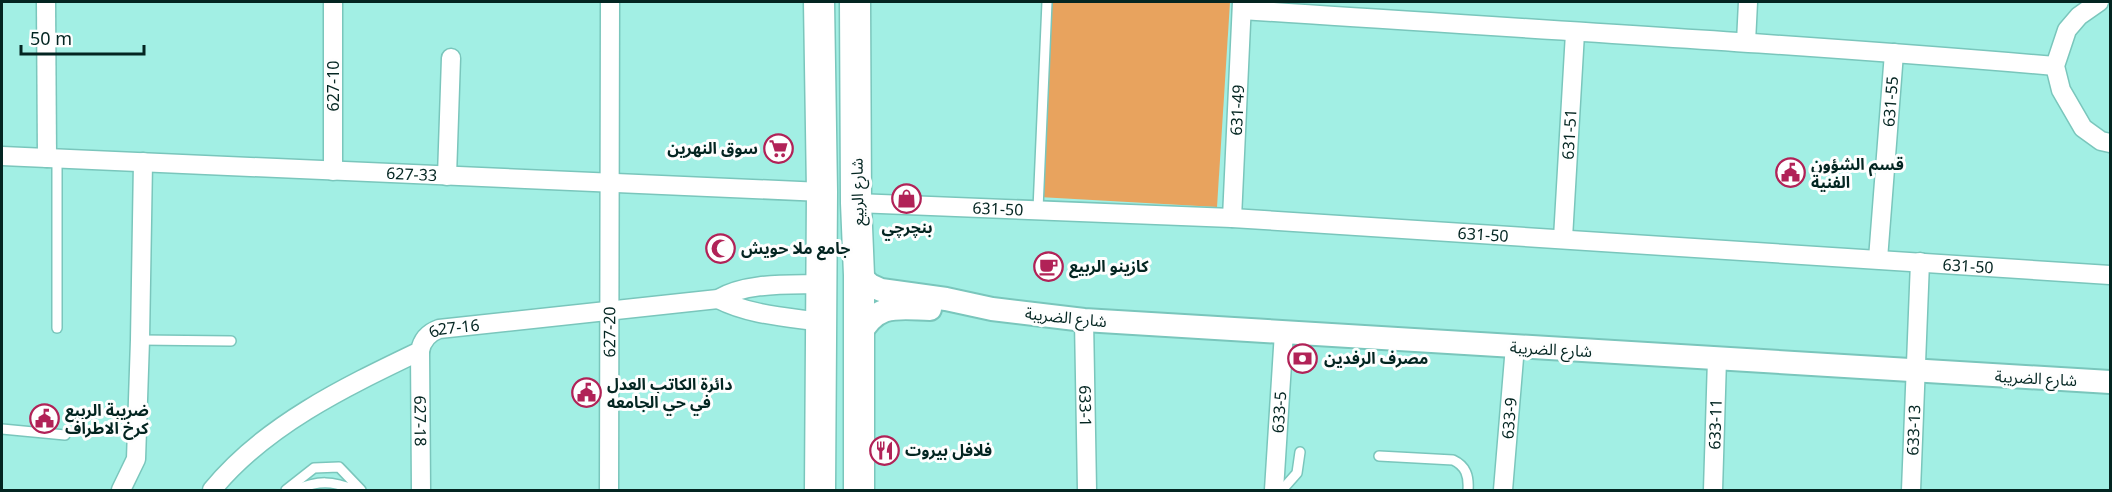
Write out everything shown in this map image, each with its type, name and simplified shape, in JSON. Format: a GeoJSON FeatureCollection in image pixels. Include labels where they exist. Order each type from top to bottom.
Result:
{"type":"FeatureCollection","features":[{"type":"Feature","properties":{"kind":"main road"},"geometry":{"type":"LineString","coordinates":[[819,2],[822,192],[820,490]]}},
{"type":"Feature","properties":{"kind":"main road","name":"شارع الربيع"},"geometry":{"type":"LineString","coordinates":[[855,2],[859,490]]}},
{"type":"Feature","properties":{"kind":"street"},"geometry":{"type":"LineString","coordinates":[[46,2],[52,158]]}},
{"type":"Feature","properties":{"kind":"street","name":"627-10"},"geometry":{"type":"LineString","coordinates":[[333,2],[333,171]]}},
{"type":"Feature","properties":{"kind":"street","name":"627-20"},"geometry":{"type":"LineString","coordinates":[[609,490],[610,2]]}},
{"type":"Feature","properties":{"kind":"street"},"geometry":{"type":"LineString","coordinates":[[1746,42],[1748,2]]}},
{"type":"Feature","properties":{"kind":"street"},"geometry":{"type":"LineString","coordinates":[[2099,2],[2079,16],[2067,30],[2055,66],[2061,90],[2084,128],[2101,141],[2110,143]]}},
{"type":"Feature","properties":{"kind":"street"},"geometry":{"type":"LineString","coordinates":[[1242,6],[1575,33],[1746,42],[2055,66]]}},
{"type":"Feature","properties":{"kind":"street","name":"631-49"},"geometry":{"type":"LineString","coordinates":[[1232,218],[1242,6]]}},
{"type":"Feature","properties":{"kind":"street","name":"631-51"},"geometry":{"type":"LineString","coordinates":[[1563,238],[1575,33]]}},
{"type":"Feature","properties":{"kind":"street","name":"631-55"},"geometry":{"type":"LineString","coordinates":[[1878,259],[1893,53]]}},
{"type":"Feature","properties":{"kind":"street"},"geometry":{"type":"LineString","coordinates":[[447,176],[452,58]]}},
{"type":"Feature","properties":{"kind":"street","name":"627-33"},"geometry":{"type":"LineString","coordinates":[[2,156],[822,192]]}},
{"type":"Feature","properties":{"kind":"street"},"geometry":{"type":"LineString","coordinates":[[121,490],[136,459],[142,162]]}},
{"type":"Feature","properties":{"kind":"street","name":"631-50"},"geometry":{"type":"LineString","coordinates":[[856,203],[1232,218],[2110,275]]}},
{"type":"Feature","properties":{"kind":"street","name":"633-13"},"geometry":{"type":"LineString","coordinates":[[1911,490],[1920,262]]}},
{"type":"Feature","properties":{"kind":"street","name":"شارع الضريبة"},"geometry":{"type":"LineString","coordinates":[[859,275],[870,285],[881,290],[946,299],[992,309],[1084,320],[2110,382]]}},
{"type":"Feature","properties":{"kind":"street","name":"627-16"},"geometry":{"type":"LineString","coordinates":[[212,490],[227,472],[278,429],[328,398],[420,351],[424,340],[438,329],[718,299],[730,292],[778,286],[821,284]]}},
{"type":"Feature","properties":{"kind":"street","name":"627-16"},"geometry":{"type":"LineString","coordinates":[[718,299],[746,310],[821,322]]}},
{"type":"Feature","properties":{"kind":"street","name":"شارع الضريبة"},"geometry":{"type":"LineString","coordinates":[[859,336],[867,320],[890,308],[992,309]]}},
{"type":"Feature","properties":{"kind":"street","name":"633-1"},"geometry":{"type":"LineString","coordinates":[[1084,320],[1087,490]]}},
{"type":"Feature","properties":{"kind":"street","name":"633-5"},"geometry":{"type":"LineString","coordinates":[[1274,490],[1284,332]]}},
{"type":"Feature","properties":{"kind":"street","name":"633-9"},"geometry":{"type":"LineString","coordinates":[[1503,490],[1515,346]]}},
{"type":"Feature","properties":{"kind":"street","name":"627-18"},"geometry":{"type":"LineString","coordinates":[[420,351],[421,490]]}},
{"type":"Feature","properties":{"kind":"street","name":"633-11"},"geometry":{"type":"LineString","coordinates":[[1713,490],[1717,359]]}},
{"type":"Feature","properties":{"kind":"lane"},"geometry":{"type":"LineString","coordinates":[[1038,209],[1047,2]]}},
{"type":"Feature","properties":{"kind":"lane"},"geometry":{"type":"LineString","coordinates":[[52,158],[57,328]]}},
{"type":"Feature","properties":{"kind":"lane"},"geometry":{"type":"LineString","coordinates":[[140,340],[231,341]]}},
{"type":"Feature","properties":{"kind":"lane"},"geometry":{"type":"LineString","coordinates":[[2,429],[65,435]]}},
{"type":"Feature","properties":{"kind":"lane"},"geometry":{"type":"LineString","coordinates":[[1282,490],[1297,473],[1300,452]]}},
{"type":"Feature","properties":{"kind":"lane"},"geometry":{"type":"LineString","coordinates":[[1379,456],[1453,460],[1461,464],[1467,475],[1468,490]]}},
{"type":"Feature","properties":{"kind":"lane"},"geometry":{"type":"LineString","coordinates":[[286,490],[314,468],[339,468],[361,490]]}},
{"type":"Feature","properties":{"kind":"lane"},"geometry":{"type":"LineString","coordinates":[[296,490],[312,483],[339,484],[355,490]]}},
{"type":"Feature","properties":{"kind":"shaded area"},"geometry":{"type":"Polygon","coordinates":[[[1051,2],[1230,2],[1217,207],[1039,197],[1051,2]]]}},
{"type":"Feature","properties":{"kind":"place","name":"سوق النهرين"},"geometry":{"type":"Point","coordinates":[779,148]}},
{"type":"Feature","properties":{"kind":"place","name":"قسم الشؤون الفنية"},"geometry":{"type":"Point","coordinates":[1790,173]}},
{"type":"Feature","properties":{"kind":"place","name":"بنچرچي"},"geometry":{"type":"Point","coordinates":[907,199]}},
{"type":"Feature","properties":{"kind":"place","name":"جامع ملا حويش"},"geometry":{"type":"Point","coordinates":[720,248]}},
{"type":"Feature","properties":{"kind":"place","name":"كازينو الربيع"},"geometry":{"type":"Point","coordinates":[1048,266]}},
{"type":"Feature","properties":{"kind":"place","name":"مصرف الرفدين"},"geometry":{"type":"Point","coordinates":[1303,358]}},
{"type":"Feature","properties":{"kind":"place","name":"دائرة الكاتب العدل في حي الجامعه"},"geometry":{"type":"Point","coordinates":[586,393]}},
{"type":"Feature","properties":{"kind":"place","name":"ضريبة الربيع كرخ الاطراف"},"geometry":{"type":"Point","coordinates":[44,419]}},
{"type":"Feature","properties":{"kind":"place","name":"فلافل بيروت"},"geometry":{"type":"Point","coordinates":[884,450]}}]}
